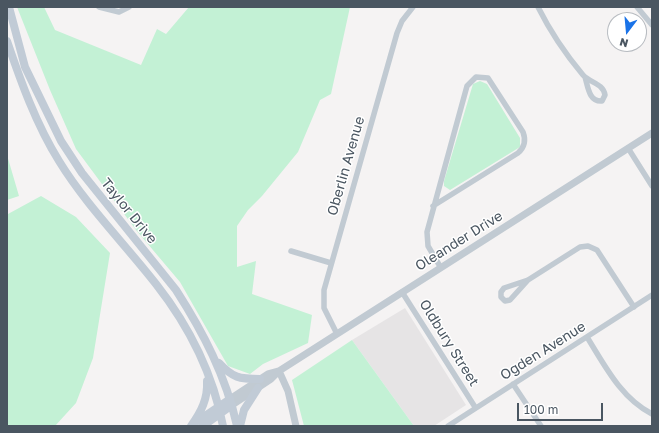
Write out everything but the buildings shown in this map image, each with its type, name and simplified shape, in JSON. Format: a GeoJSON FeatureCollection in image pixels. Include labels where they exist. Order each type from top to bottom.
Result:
{"type":"FeatureCollection","features":[{"type":"Feature","properties":{"kind":"main road","name":"Taylor Drive"},"geometry":{"type":"LineString","coordinates":[[9,7],[25,67],[61,141],[82,173],[176,290],[200,328],[215,359],[231,402],[237,426]]}},
{"type":"Feature","properties":{"kind":"main road","name":"Taylor Drive"},"geometry":{"type":"LineString","coordinates":[[7,41],[24,91],[59,161],[91,205],[169,302],[194,343],[207,370],[223,426]]}},
{"type":"Feature","properties":{"kind":"main road"},"geometry":{"type":"LineString","coordinates":[[215,359],[233,376],[245,379],[260,379]]}},
{"type":"Feature","properties":{"kind":"main road"},"geometry":{"type":"LineString","coordinates":[[191,426],[202,410],[206,399],[208,390],[207,370]]}},
{"type":"Feature","properties":{"kind":"main road"},"geometry":{"type":"LineString","coordinates":[[240,426],[244,410],[258,388]]}},
{"type":"Feature","properties":{"kind":"main road"},"geometry":{"type":"LineString","coordinates":[[191,426],[231,402]]}},
{"type":"Feature","properties":{"kind":"main road"},"geometry":{"type":"LineString","coordinates":[[203,426],[219,410]]}},
{"type":"Feature","properties":{"kind":"street"},"geometry":{"type":"LineString","coordinates":[[98,7],[121,12],[129,7]]}},
{"type":"Feature","properties":{"kind":"street","name":"Oberlin Avenue"},"geometry":{"type":"LineString","coordinates":[[337,334],[326,313],[323,300],[331,263],[397,33],[402,21],[413,7]]}},
{"type":"Feature","properties":{"kind":"street"},"geometry":{"type":"LineString","coordinates":[[538,7],[576,66],[586,77]]}},
{"type":"Feature","properties":{"kind":"street"},"geometry":{"type":"LineString","coordinates":[[637,7],[652,25]]}},
{"type":"Feature","properties":{"kind":"street"},"geometry":{"type":"LineString","coordinates":[[433,206],[524,147],[525,138],[523,132],[488,78],[476,77],[467,86],[433,206],[426,238],[430,250],[441,268]]}},
{"type":"Feature","properties":{"kind":"street","name":"Oleander Drive"},"geometry":{"type":"LineString","coordinates":[[231,402],[258,388],[272,379],[279,371],[652,133]]}},
{"type":"Feature","properties":{"kind":"street"},"geometry":{"type":"LineString","coordinates":[[628,148],[652,186]]}},
{"type":"Feature","properties":{"kind":"street"},"geometry":{"type":"LineString","coordinates":[[528,280],[510,300],[506,300],[501,297],[501,292],[504,288],[528,280],[580,248],[591,246],[597,250],[634,307]]}},
{"type":"Feature","properties":{"kind":"street"},"geometry":{"type":"LineString","coordinates":[[291,251],[331,263]]}},
{"type":"Feature","properties":{"kind":"street","name":"Oldbury Street"},"geometry":{"type":"LineString","coordinates":[[402,292],[475,408]]}},
{"type":"Feature","properties":{"kind":"street","name":"Ogden Avenue"},"geometry":{"type":"LineString","coordinates":[[448,426],[652,296]]}},
{"type":"Feature","properties":{"kind":"street"},"geometry":{"type":"LineString","coordinates":[[587,337],[624,393],[638,406],[652,414]]}},
{"type":"Feature","properties":{"kind":"street"},"geometry":{"type":"LineString","coordinates":[[279,371],[288,391],[296,426]]}},
{"type":"Feature","properties":{"kind":"street","name":"Oleander Drive"},"geometry":{"type":"LineString","coordinates":[[231,402],[260,379],[268,374],[279,371]]}},
{"type":"Feature","properties":{"kind":"street"},"geometry":{"type":"LineString","coordinates":[[514,384],[542,426]]}},
{"type":"Feature","properties":{"kind":"shaded area"},"geometry":{"type":"Polygon","coordinates":[[[405,308],[466,405],[434,426],[414,426],[352,340],[405,308]]]}},
{"type":"Feature","properties":{"kind":"green space"},"geometry":{"type":"Polygon","coordinates":[[[17,7],[44,7],[55,30],[141,65],[157,29],[166,34],[189,7],[350,7],[331,94],[320,100],[298,152],[262,196],[248,210],[237,226],[237,267],[256,261],[252,294],[312,315],[308,343],[263,364],[250,374],[228,366],[180,282],[136,230],[76,149],[50,90],[17,7]]]}},
{"type":"Feature","properties":{"kind":"green space"},"geometry":{"type":"Polygon","coordinates":[[[480,81],[487,84],[520,138],[520,147],[450,190],[444,186],[444,181],[473,84],[480,81]]]}},
{"type":"Feature","properties":{"kind":"green space"},"geometry":{"type":"Polygon","coordinates":[[[7,155],[19,196],[7,200],[7,155]]]}},
{"type":"Feature","properties":{"kind":"green space"},"geometry":{"type":"Polygon","coordinates":[[[41,196],[76,217],[110,253],[93,358],[76,403],[55,426],[7,426],[7,218],[8,214],[41,196]]]}},
{"type":"Feature","properties":{"kind":"green space"},"geometry":{"type":"Polygon","coordinates":[[[352,340],[414,426],[304,426],[292,380],[352,340]]]}}]}
